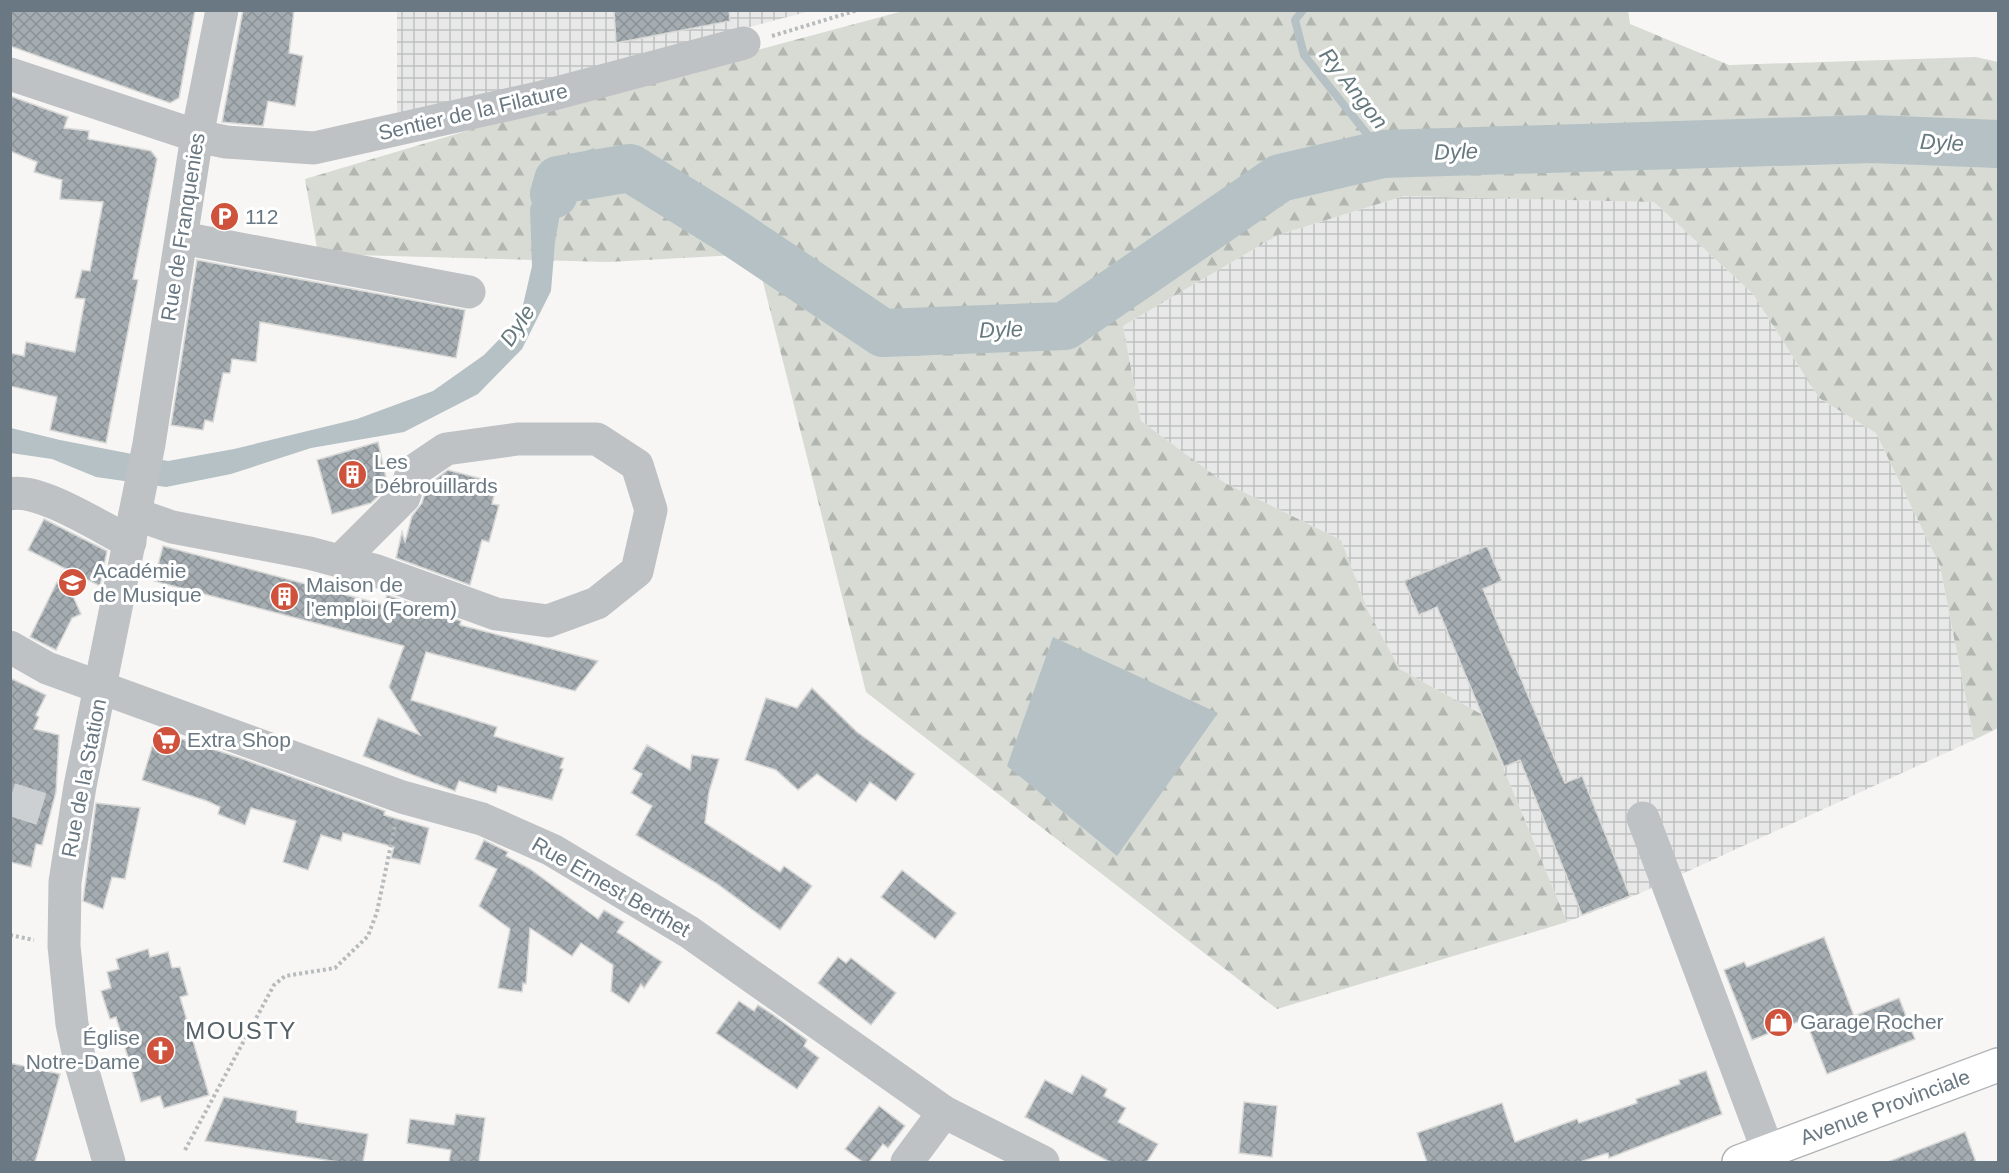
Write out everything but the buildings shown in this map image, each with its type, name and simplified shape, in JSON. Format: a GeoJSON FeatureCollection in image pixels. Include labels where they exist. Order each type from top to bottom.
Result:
{"type":"FeatureCollection","features":[{"type":"Feature","properties":{"kind":"main road","name":"Avenue Provinciale"},"geometry":{"type":"LineString","coordinates":[[1753,1157],[1998,1065]]}},
{"type":"Feature","properties":{"kind":"street","name":"Rue de Franquenies"},"geometry":{"type":"LineString","coordinates":[[135,518],[149,444],[197,136],[222,10]]}},
{"type":"Feature","properties":{"kind":"street","name":"Sentier de la Filature"},"geometry":{"type":"LineString","coordinates":[[10,74],[197,136],[226,142],[314,148],[542,97],[744,43]]}},
{"type":"Feature","properties":{"kind":"street"},"geometry":{"type":"LineString","coordinates":[[182,238],[469,292]]}},
{"type":"Feature","properties":{"kind":"street"},"geometry":{"type":"LineString","coordinates":[[10,494],[16,493],[340,561],[377,571],[496,614],[548,621],[597,603],[637,571],[651,510],[637,465],[597,440],[518,439],[446,449],[412,472],[404,497],[340,561]]}},
{"type":"Feature","properties":{"kind":"street","name":"Rue de la Station"},"geometry":{"type":"LineString","coordinates":[[109,1162],[80,1061],[72,1024],[64,946],[63,815],[101,687],[135,518]]}},
{"type":"Feature","properties":{"kind":"street","name":"Rue Ernest Berthet"},"geometry":{"type":"LineString","coordinates":[[10,647],[47,668],[402,797],[482,819],[552,850],[689,932],[944,1112],[1043,1162]]}},
{"type":"Feature","properties":{"kind":"street"},"geometry":{"type":"LineString","coordinates":[[1643,818],[1753,1157]]}},
{"type":"Feature","properties":{"kind":"street"},"geometry":{"type":"LineString","coordinates":[[907,1162],[944,1112]]}},
{"type":"Feature","properties":{"kind":"path"},"geometry":{"type":"LineString","coordinates":[[744,43],[807,28],[858,10]]}},
{"type":"Feature","properties":{"kind":"path"},"geometry":{"type":"LineString","coordinates":[[185,1150],[274,985],[285,976],[335,968],[368,936],[377,912],[402,797]]}},
{"type":"Feature","properties":{"kind":"shaded area"},"geometry":{"type":"Polygon","coordinates":[[[397,11],[810,11],[566,76],[397,115],[397,11]]]}},
{"type":"Feature","properties":{"kind":"shaded area"},"geometry":{"type":"Polygon","coordinates":[[[1404,196],[1654,202],[1753,294],[1819,398],[1876,433],[1940,566],[1974,740],[1634,896],[1567,922],[1481,714],[1400,669],[1368,611],[1341,540],[1225,483],[1141,421],[1123,326],[1278,235],[1404,196]]]}},
{"type":"Feature","properties":{"kind":"green space"},"geometry":{"type":"Polygon","coordinates":[[[1628,10],[1630,24],[1729,65],[1976,57],[1998,62],[1998,728],[1974,740],[1940,566],[1876,433],[1819,398],[1753,294],[1654,202],[1404,196],[1278,235],[1123,326],[1141,421],[1225,483],[1341,540],[1368,611],[1400,669],[1481,714],[1567,922],[1277,1009],[866,692],[756,254],[608,262],[318,254],[305,179],[570,100],[903,11],[1628,10]]]}},
{"type":"Feature","properties":{"kind":"water"},"geometry":{"type":"Polygon","coordinates":[[[594,148],[611,179],[596,178],[574,185],[561,208],[555,242],[551,291],[522,349],[478,394],[404,432],[311,448],[231,474],[166,487],[96,477],[52,459],[11,453],[11,428],[168,461],[234,449],[357,419],[433,391],[484,355],[520,318],[532,266],[530,208],[549,164],[594,148]]]}},
{"type":"Feature","properties":{"kind":"water"},"geometry":{"type":"Polygon","coordinates":[[[1053,637],[1218,713],[1117,856],[1007,766],[1053,637]]]}},
{"type":"Feature","properties":{"kind":"waterway","name":"Ry Angon"},"geometry":{"type":"LineString","coordinates":[[1303,10],[1295,20],[1304,55],[1383,154]]}},
{"type":"Feature","properties":{"kind":"waterway","name":"Dyle"},"geometry":{"type":"LineString","coordinates":[[554,194],[558,180],[630,168],[725,227],[883,333],[1065,326],[1280,178],[1383,154],[1872,139],[1998,144]]}},
{"type":"Feature","properties":{"kind":"tunnel"},"geometry":{"type":"LineString","coordinates":[[10,799],[51,812]]}},
{"type":"Feature","properties":{"kind":"place","name":"112"},"geometry":{"type":"Point","coordinates":[224,217]}},
{"type":"Feature","properties":{"kind":"place","name":"Les Débrouillards"},"geometry":{"type":"Point","coordinates":[353,474]}},
{"type":"Feature","properties":{"kind":"place","name":"Académie de Musique"},"geometry":{"type":"Point","coordinates":[72,583]}},
{"type":"Feature","properties":{"kind":"place","name":"Maison de l'emploi (Forem)"},"geometry":{"type":"Point","coordinates":[285,597]}},
{"type":"Feature","properties":{"kind":"place","name":"Extra Shop"},"geometry":{"type":"Point","coordinates":[166,740]}},
{"type":"Feature","properties":{"kind":"place","name":"Garage Rocher"},"geometry":{"type":"Point","coordinates":[1779,1022]}},
{"type":"Feature","properties":{"kind":"place","name":"Église Notre-Dame"},"geometry":{"type":"Point","coordinates":[161,1050]}},
{"type":"Feature","properties":{"kind":"district","name":"MOUSTY"},"geometry":{"type":"Point","coordinates":[241,1031]}}]}
